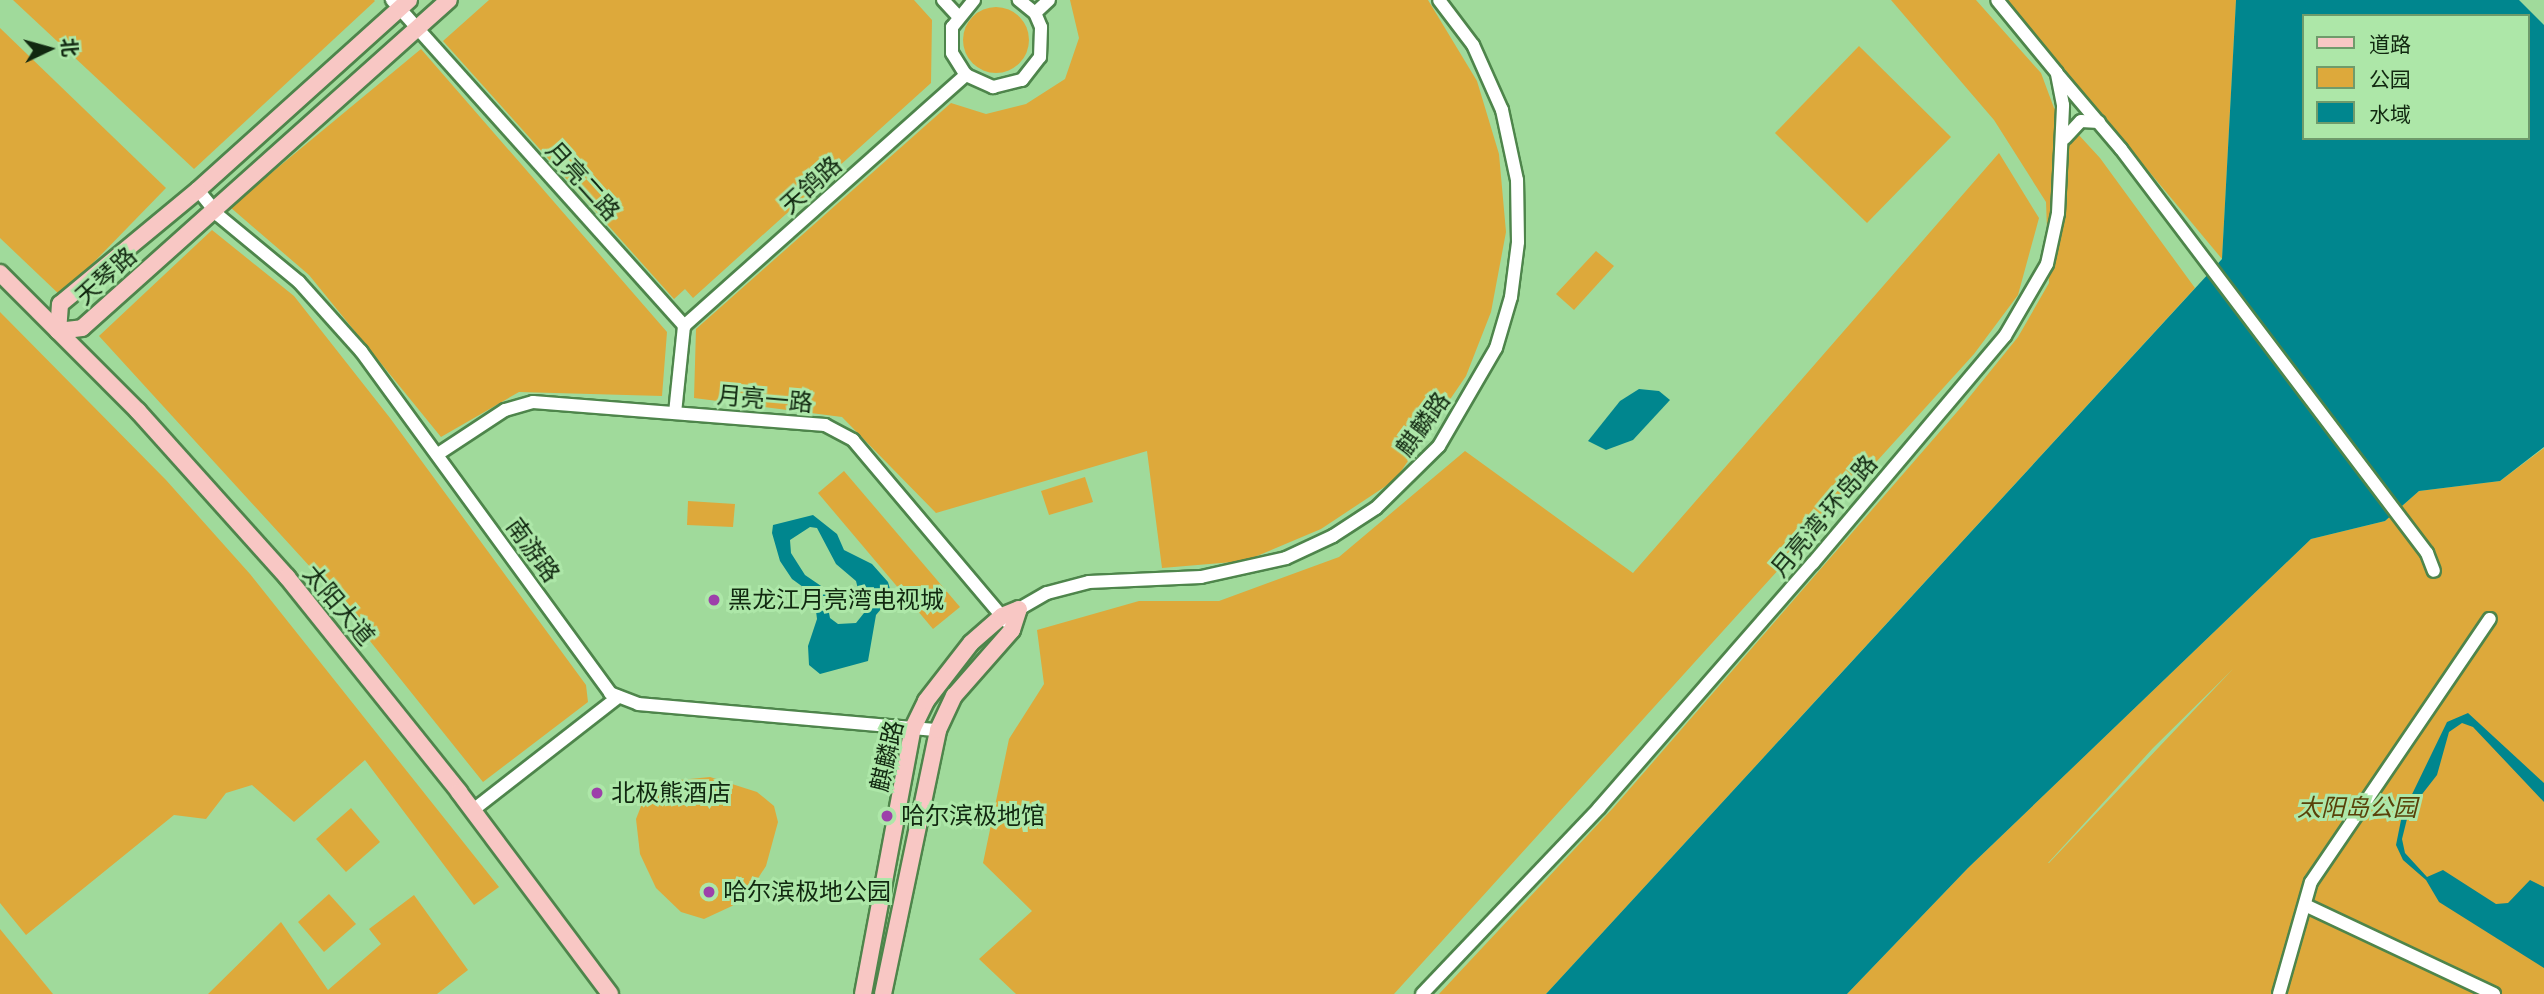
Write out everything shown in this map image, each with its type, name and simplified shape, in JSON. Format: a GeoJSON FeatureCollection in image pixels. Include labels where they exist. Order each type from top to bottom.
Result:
{"type":"FeatureCollection","features":[{"type":"Feature","properties":{"kind":"main road","name":"天琴路"},"geometry":{"type":"LineString","coordinates":[[400,3],[198,190],[60,304],[58,331],[82,328],[449,0]]}},
{"type":"Feature","properties":{"kind":"main road","name":"太阳大道"},"geometry":{"type":"LineString","coordinates":[[0,273],[243,525],[473,810],[610,994]]}},
{"type":"Feature","properties":{"kind":"main road","name":"麒麟路"},"geometry":{"type":"LineString","coordinates":[[883,994],[938,730],[958,690],[1019,609]]}},
{"type":"Feature","properties":{"kind":"main road","name":"麒麟路"},"geometry":{"type":"LineString","coordinates":[[863,994],[913,728],[955,661],[1007,623]]}},
{"type":"Feature","properties":{"kind":"street"},"geometry":{"type":"LineString","coordinates":[[943,0],[957,15]]}},
{"type":"Feature","properties":{"kind":"street"},"geometry":{"type":"LineString","coordinates":[[974,0],[957,15],[952,27],[952,53],[966,75],[993,87],[1021,80],[1040,57],[1041,27],[1035,13],[1019,0]]}},
{"type":"Feature","properties":{"kind":"street"},"geometry":{"type":"LineString","coordinates":[[1035,13],[1049,0]]}},
{"type":"Feature","properties":{"kind":"street","name":"麒麟路"},"geometry":{"type":"LineString","coordinates":[[1019,609],[1047,593],[1089,582],[1201,577],[1286,558],[1333,536],[1376,508],[1439,446],[1474,391],[1500,337],[1511,296],[1518,242],[1517,180],[1502,110],[1474,45],[1439,0]]}},
{"type":"Feature","properties":{"kind":"street"},"geometry":{"type":"LineString","coordinates":[[1997,0],[2122,149],[2427,553],[2434,571]]}},
{"type":"Feature","properties":{"kind":"street","name":"月亮二路"},"geometry":{"type":"LineString","coordinates":[[400,3],[417,29],[684,326]]}},
{"type":"Feature","properties":{"kind":"street","name":"月亮湾·环岛路"},"geometry":{"type":"LineString","coordinates":[[1422,994],[1599,808],[2004,336],[2047,264],[2058,213],[2065,138],[2057,73]]}},
{"type":"Feature","properties":{"kind":"street","name":"天鸽路"},"geometry":{"type":"LineString","coordinates":[[684,326],[966,75]]}},
{"type":"Feature","properties":{"kind":"street"},"geometry":{"type":"LineString","coordinates":[[2065,138],[2081,121],[2099,122]]}},
{"type":"Feature","properties":{"kind":"street","name":"南游路"},"geometry":{"type":"LineString","coordinates":[[198,190],[213,209],[299,282],[361,351],[618,697]]}},
{"type":"Feature","properties":{"kind":"street"},"geometry":{"type":"LineString","coordinates":[[675,413],[684,326]]}},
{"type":"Feature","properties":{"kind":"street","name":"月亮一路"},"geometry":{"type":"LineString","coordinates":[[438,454],[519,404],[675,413],[839,430],[853,440],[1007,623]]}},
{"type":"Feature","properties":{"kind":"street"},"geometry":{"type":"LineString","coordinates":[[2279,994],[2311,882],[2490,619]]}},
{"type":"Feature","properties":{"kind":"street"},"geometry":{"type":"LineString","coordinates":[[473,810],[618,697],[638,704],[938,730]]}},
{"type":"Feature","properties":{"kind":"street"},"geometry":{"type":"LineString","coordinates":[[2305,905],[2494,994]]}},
{"type":"Feature","properties":{"kind":"green space"},"geometry":{"type":"Polygon","coordinates":[[[13,0],[374,0],[375,1],[194,169],[13,0]]]}},
{"type":"Feature","properties":{"kind":"green space"},"geometry":{"type":"Polygon","coordinates":[[[489,0],[914,0],[932,20],[931,83],[693,298],[685,289],[674,299],[443,41],[489,0]]]}},
{"type":"Feature","properties":{"kind":"green space"},"geometry":{"type":"Polygon","coordinates":[[[1070,0],[1428,0],[1477,81],[1499,154],[1506,232],[1491,312],[1466,376],[1395,480],[1321,529],[1245,561],[1162,568],[1147,451],[936,513],[842,417],[694,398],[696,329],[951,103],[986,114],[1026,104],[1065,79],[1079,38],[1070,0]]]}},
{"type":"Feature","properties":{"kind":"green space"},"geometry":{"type":"Polygon","coordinates":[[[1891,0],[1976,0],[2041,73],[2054,108],[2100,158],[2195,288],[1546,994],[1439,994],[1614,807],[1963,405],[2018,337],[2049,283],[2046,202],[1994,120],[1891,0]]]}},
{"type":"Feature","properties":{"kind":"green space"},"geometry":{"type":"Polygon","coordinates":[[[2006,0],[2236,0],[2222,259],[2006,0]]]}},
{"type":"Feature","properties":{"kind":"green space"},"geometry":{"type":"Polygon","coordinates":[[[989,7],[1003,7],[1015,12],[1024,21],[1029,40],[1027,53],[1020,64],[1003,73],[989,73],[977,68],[968,59],[963,47],[963,33],[968,21],[977,12],[989,7]]]}},
{"type":"Feature","properties":{"kind":"green space"},"geometry":{"type":"Polygon","coordinates":[[[0,28],[166,188],[61,296],[0,238],[0,28]]]}},
{"type":"Feature","properties":{"kind":"green space"},"geometry":{"type":"Polygon","coordinates":[[[1859,46],[1951,137],[1867,223],[1775,133],[1859,46]]]}},
{"type":"Feature","properties":{"kind":"green space"},"geometry":{"type":"Polygon","coordinates":[[[421,49],[667,332],[662,396],[519,392],[441,437],[309,275],[230,207],[421,49]]]}},
{"type":"Feature","properties":{"kind":"green space"},"geometry":{"type":"Polygon","coordinates":[[[1999,153],[2039,218],[2018,295],[1974,354],[1394,994],[1016,994],[979,959],[1032,911],[983,863],[1009,739],[1044,684],[1037,630],[1139,601],[1219,601],[1339,557],[1465,451],[1633,573],[1999,153]]]}},
{"type":"Feature","properties":{"kind":"green space"},"geometry":{"type":"Polygon","coordinates":[[[212,230],[294,296],[390,418],[586,685],[588,702],[483,782],[313,570],[99,336],[212,230]]]}},
{"type":"Feature","properties":{"kind":"green space"},"geometry":{"type":"Polygon","coordinates":[[[1596,251],[1614,266],[1574,310],[1556,294],[1596,251]]]}},
{"type":"Feature","properties":{"kind":"green space"},"geometry":{"type":"Polygon","coordinates":[[[0,312],[166,480],[250,574],[499,887],[474,905],[365,760],[294,822],[252,785],[226,793],[206,819],[174,815],[26,935],[0,903],[0,312]]]}},
{"type":"Feature","properties":{"kind":"green space","name":"太阳岛公园"},"geometry":{"type":"Polygon","coordinates":[[[2544,448],[2544,994],[1847,994],[1968,868],[2311,539],[2385,521],[2419,491],[2500,481],[2544,448]],[[2233,669],[2153,748],[2049,863],[2233,669]]]}},
{"type":"Feature","properties":{"kind":"green space"},"geometry":{"type":"Polygon","coordinates":[[[844,471],[960,607],[933,629],[818,493],[844,471]]]}},
{"type":"Feature","properties":{"kind":"green space"},"geometry":{"type":"Polygon","coordinates":[[[1085,477],[1093,502],[1049,515],[1041,491],[1085,477]]]}},
{"type":"Feature","properties":{"kind":"green space"},"geometry":{"type":"Polygon","coordinates":[[[688,501],[735,504],[733,527],[687,525],[688,501]]]}},
{"type":"Feature","properties":{"kind":"green space"},"geometry":{"type":"Polygon","coordinates":[[[710,777],[757,792],[774,806],[778,822],[766,866],[751,889],[732,906],[704,919],[681,912],[656,888],[640,854],[636,819],[647,791],[670,781],[710,777]]]}},
{"type":"Feature","properties":{"kind":"green space"},"geometry":{"type":"Polygon","coordinates":[[[351,808],[380,842],[346,872],[316,839],[351,808]]]}},
{"type":"Feature","properties":{"kind":"green space"},"geometry":{"type":"Polygon","coordinates":[[[329,894],[356,924],[324,952],[298,922],[329,894]]]}},
{"type":"Feature","properties":{"kind":"green space"},"geometry":{"type":"Polygon","coordinates":[[[414,895],[468,970],[437,994],[208,994],[281,922],[328,990],[381,944],[369,929],[414,895]]]}},
{"type":"Feature","properties":{"kind":"green space"},"geometry":{"type":"Polygon","coordinates":[[[0,929],[53,994],[0,994],[0,929]]]}},
{"type":"Feature","properties":{"kind":"water"},"geometry":{"type":"Polygon","coordinates":[[[2236,0],[2519,0],[2544,25],[2544,447],[2500,481],[2419,491],[2385,521],[2311,539],[1968,868],[1847,994],[1546,994],[2222,259],[2236,0]]]}},
{"type":"Feature","properties":{"kind":"water"},"geometry":{"type":"Polygon","coordinates":[[[1639,389],[1659,391],[1670,400],[1633,440],[1606,450],[1588,441],[1620,401],[1639,389]]]}},
{"type":"Feature","properties":{"kind":"water"},"geometry":{"type":"Polygon","coordinates":[[[813,515],[837,534],[844,550],[872,564],[888,582],[892,596],[876,615],[868,661],[820,674],[809,665],[808,646],[817,619],[814,595],[792,579],[780,561],[772,533],[773,525],[813,515]],[[810,527],[790,540],[791,553],[805,575],[824,588],[830,618],[838,624],[856,623],[864,613],[856,581],[836,564],[817,528],[810,527]]]}},
{"type":"Feature","properties":{"kind":"water"},"geometry":{"type":"Polygon","coordinates":[[[2468,713],[2544,783],[2544,802],[2473,727],[2462,723],[2449,732],[2437,775],[2409,811],[2402,839],[2405,853],[2427,877],[2443,870],[2496,904],[2508,903],[2530,880],[2544,887],[2544,968],[2439,902],[2426,880],[2403,860],[2396,845],[2402,815],[2447,722],[2468,713]]]}},
{"type":"Feature","properties":{"kind":"place","name":"黑龙江月亮湾电视城"},"geometry":{"type":"Point","coordinates":[714,600]}},
{"type":"Feature","properties":{"kind":"place","name":"北极熊酒店"},"geometry":{"type":"Point","coordinates":[597,793]}},
{"type":"Feature","properties":{"kind":"place","name":"哈尔滨极地馆"},"geometry":{"type":"Point","coordinates":[887,816]}},
{"type":"Feature","properties":{"kind":"place","name":"哈尔滨极地公园"},"geometry":{"type":"Point","coordinates":[709,892]}}]}
